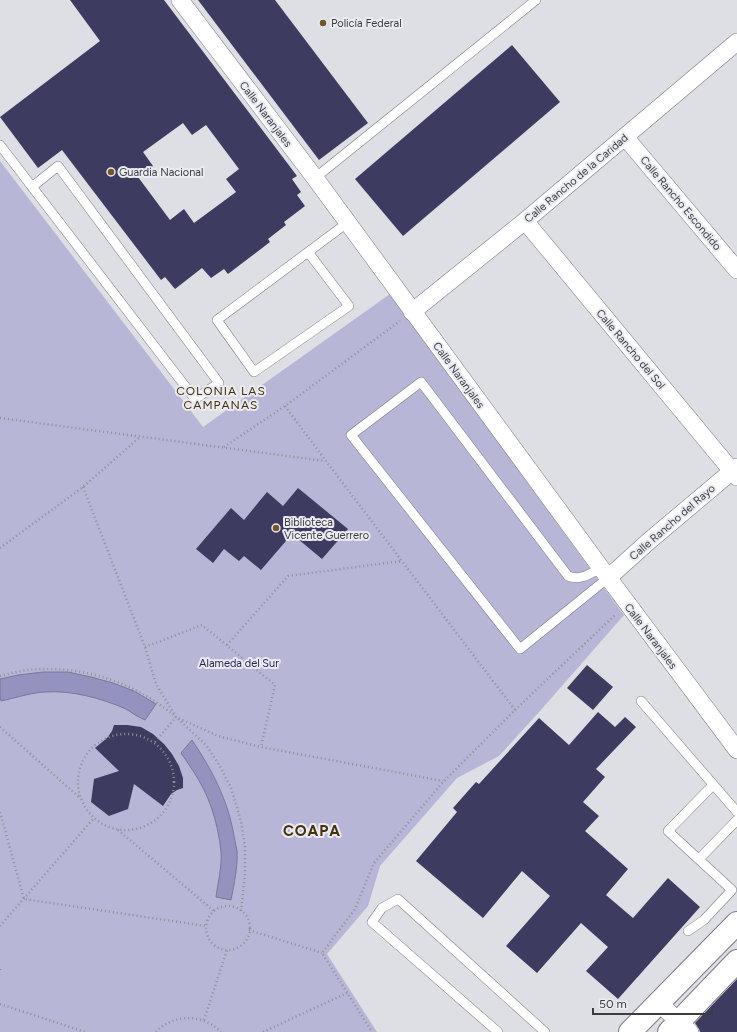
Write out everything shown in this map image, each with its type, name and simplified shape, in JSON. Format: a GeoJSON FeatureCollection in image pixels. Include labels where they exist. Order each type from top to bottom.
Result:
{"type":"FeatureCollection","features":[{"type":"Feature","properties":{"kind":"street","name":"Calle Naranjales"},"geometry":{"type":"LineString","coordinates":[[180,0],[315,178],[604,573],[737,750]]}},
{"type":"Feature","properties":{"kind":"street","name":"Calle Rancho de la Caridad"},"geometry":{"type":"LineString","coordinates":[[412,312],[735,48]]}},
{"type":"Feature","properties":{"kind":"street","name":"Calle Rancho Escondido"},"geometry":{"type":"LineString","coordinates":[[625,137],[737,270]]}},
{"type":"Feature","properties":{"kind":"street","name":"Calle Rancho del Sol"},"geometry":{"type":"LineString","coordinates":[[525,221],[735,472]]}},
{"type":"Feature","properties":{"kind":"street","name":"Calle Rancho del Rayo"},"geometry":{"type":"LineString","coordinates":[[604,573],[649,541],[735,472]]}},
{"type":"Feature","properties":{"kind":"street"},"geometry":{"type":"LineString","coordinates":[[630,1032],[737,923]]}},
{"type":"Feature","properties":{"kind":"street"},"geometry":{"type":"LineString","coordinates":[[659,1003],[680,1029],[737,962]]}},
{"type":"Feature","properties":{"kind":"lane"},"geometry":{"type":"LineString","coordinates":[[315,178],[536,0]]}},
{"type":"Feature","properties":{"kind":"lane"},"geometry":{"type":"LineString","coordinates":[[0,145],[32,187],[195,399],[219,383],[58,166],[32,187]]}},
{"type":"Feature","properties":{"kind":"lane"},"geometry":{"type":"LineString","coordinates":[[308,252],[349,306],[254,372],[217,320],[308,252],[347,223]]}},
{"type":"Feature","properties":{"kind":"lane"},"geometry":{"type":"LineString","coordinates":[[421,382],[568,576],[579,578],[604,573],[598,586],[520,649],[351,435],[421,382]]}},
{"type":"Feature","properties":{"kind":"lane"},"geometry":{"type":"LineString","coordinates":[[641,701],[737,812]]}},
{"type":"Feature","properties":{"kind":"lane"},"geometry":{"type":"LineString","coordinates":[[688,931],[704,920],[732,890],[668,830],[713,785]]}},
{"type":"Feature","properties":{"kind":"lane"},"geometry":{"type":"LineString","coordinates":[[699,859],[737,820]]}},
{"type":"Feature","properties":{"kind":"lane"},"geometry":{"type":"LineString","coordinates":[[498,1032],[372,922],[382,908],[398,899],[545,1032]]}},
{"type":"Feature","properties":{"kind":"path"},"geometry":{"type":"LineString","coordinates":[[223,448],[286,406],[412,312]]}},
{"type":"Feature","properties":{"kind":"path"},"geometry":{"type":"LineString","coordinates":[[286,406],[515,710]]}},
{"type":"Feature","properties":{"kind":"path"},"geometry":{"type":"LineString","coordinates":[[0,418],[326,461]]}},
{"type":"Feature","properties":{"kind":"path"},"geometry":{"type":"LineString","coordinates":[[0,548],[83,487],[141,437]]}},
{"type":"Feature","properties":{"kind":"path"},"geometry":{"type":"LineString","coordinates":[[83,487],[145,647],[156,684],[176,717],[218,736],[261,747],[444,781]]}},
{"type":"Feature","properties":{"kind":"path"},"geometry":{"type":"LineString","coordinates":[[227,645],[288,576],[402,561]]}},
{"type":"Feature","properties":{"kind":"path"},"geometry":{"type":"LineString","coordinates":[[322,953],[355,909],[374,863],[444,781],[515,710],[627,603]]}},
{"type":"Feature","properties":{"kind":"path"},"geometry":{"type":"LineString","coordinates":[[145,647],[202,625],[275,685],[261,747]]}},
{"type":"Feature","properties":{"kind":"path"},"geometry":{"type":"LineString","coordinates":[[0,676],[14,672],[42,669],[70,670],[96,675],[121,683],[156,702],[176,717],[206,745],[220,766],[231,788],[241,821],[245,847],[245,874],[241,911]]}},
{"type":"Feature","properties":{"kind":"path"},"geometry":{"type":"LineString","coordinates":[[155,742],[176,717]]}},
{"type":"Feature","properties":{"kind":"path"},"geometry":{"type":"LineString","coordinates":[[0,726],[81,799]]}},
{"type":"Feature","properties":{"kind":"path"},"geometry":{"type":"LineString","coordinates":[[126,733],[141,735],[155,742],[165,753],[172,765],[175,779],[173,794],[167,807],[158,818],[146,826],[132,830],[117,829],[105,825],[94,818],[86,809],[81,799],[78,784],[80,768],[86,754],[97,743],[111,736],[126,733]]}},
{"type":"Feature","properties":{"kind":"path"},"geometry":{"type":"LineString","coordinates":[[0,812],[24,899]]}},
{"type":"Feature","properties":{"kind":"path"},"geometry":{"type":"LineString","coordinates":[[0,926],[94,818]]}},
{"type":"Feature","properties":{"kind":"path"},"geometry":{"type":"LineString","coordinates":[[117,829],[214,911]]}},
{"type":"Feature","properties":{"kind":"path"},"geometry":{"type":"LineString","coordinates":[[24,899],[206,926]]}},
{"type":"Feature","properties":{"kind":"path"},"geometry":{"type":"LineString","coordinates":[[221,908],[235,908],[241,911],[246,916],[249,923],[250,930],[246,940],[238,948],[227,950],[218,948],[210,941],[206,931],[206,926],[210,916],[214,911],[221,908]]}},
{"type":"Feature","properties":{"kind":"path"},"geometry":{"type":"LineString","coordinates":[[250,930],[322,953],[372,1032]]}},
{"type":"Feature","properties":{"kind":"path"},"geometry":{"type":"LineString","coordinates":[[204,1020],[227,950]]}},
{"type":"Feature","properties":{"kind":"path"},"geometry":{"type":"LineString","coordinates":[[263,1032],[347,993]]}},
{"type":"Feature","properties":{"kind":"path"},"geometry":{"type":"LineString","coordinates":[[0,1004],[85,1032]]}},
{"type":"Feature","properties":{"kind":"path"},"geometry":{"type":"LineString","coordinates":[[156,1032],[161,1027],[175,1020],[190,1017],[204,1020],[216,1027],[221,1032]]}},
{"type":"Feature","properties":{"kind":"green space","name":"Alameda del Sur"},"geometry":{"type":"Polygon","coordinates":[[[0,161],[203,427],[390,294],[624,615],[499,756],[457,778],[380,866],[368,906],[327,954],[377,1032],[0,1032],[0,161]]]}},
{"type":"Feature","properties":{"kind":"shaded area"},"geometry":{"type":"Polygon","coordinates":[[[43,672],[68,672],[113,683],[134,691],[156,704],[145,720],[126,709],[96,698],[65,692],[28,694],[1,701],[0,679],[43,672]]]}},
{"type":"Feature","properties":{"kind":"shaded area"},"geometry":{"type":"Polygon","coordinates":[[[192,740],[212,774],[228,810],[237,851],[236,876],[231,900],[216,897],[221,858],[217,828],[213,812],[204,790],[181,753],[192,740]]]}},
{"type":"Feature","properties":{"kind":"building"},"geometry":{"type":"Polygon","coordinates":[[[70,0],[164,0],[297,176],[292,179],[301,192],[297,195],[305,206],[284,222],[286,225],[268,239],[270,242],[228,274],[224,269],[211,278],[202,268],[175,289],[165,277],[161,280],[62,150],[38,168],[0,117],[100,41],[70,0]],[[183,123],[143,152],[153,166],[138,177],[170,220],[184,209],[194,223],[236,192],[226,179],[239,169],[206,125],[192,135],[183,123]]]}},
{"type":"Feature","properties":{"kind":"building"},"geometry":{"type":"Polygon","coordinates":[[[198,0],[275,0],[368,123],[319,160],[198,0]]]}},
{"type":"Feature","properties":{"kind":"building"},"geometry":{"type":"Polygon","coordinates":[[[512,45],[560,102],[403,236],[355,179],[512,45]]]}},
{"type":"Feature","properties":{"kind":"building","name":"Biblioteca Vicente Guerrero"},"geometry":{"type":"Polygon","coordinates":[[[298,488],[348,529],[322,559],[292,534],[261,570],[244,556],[239,561],[224,549],[213,563],[196,549],[231,508],[244,520],[267,492],[283,506],[298,488]]]}},
{"type":"Feature","properties":{"kind":"building"},"geometry":{"type":"Polygon","coordinates":[[[587,665],[613,687],[593,710],[567,688],[587,665]]]}},
{"type":"Feature","properties":{"kind":"building"},"geometry":{"type":"Polygon","coordinates":[[[598,712],[615,727],[625,717],[636,727],[596,769],[605,777],[583,802],[599,816],[585,831],[628,869],[606,895],[633,918],[668,878],[700,907],[618,999],[586,971],[608,947],[581,923],[537,973],[506,946],[550,896],[522,871],[483,918],[416,861],[457,812],[453,808],[476,782],[479,784],[539,718],[569,745],[598,712]]]}},
{"type":"Feature","properties":{"kind":"building"},"geometry":{"type":"Polygon","coordinates":[[[114,725],[141,727],[153,734],[172,754],[179,766],[183,778],[183,788],[171,794],[163,806],[134,784],[128,809],[109,816],[91,802],[94,779],[119,771],[95,748],[107,738],[114,725]]]}},
{"type":"Feature","properties":{"kind":"building"},"geometry":{"type":"Polygon","coordinates":[[[737,979],[737,1032],[700,1032],[695,1023],[737,979]]]}},
{"type":"Feature","properties":{"kind":"place","name":"Policía Federal"},"geometry":{"type":"Point","coordinates":[323,23]}},
{"type":"Feature","properties":{"kind":"place","name":"Guardia Nacional"},"geometry":{"type":"Point","coordinates":[111,172]}},
{"type":"Feature","properties":{"kind":"place","name":"Biblioteca Vicente Guerrero"},"geometry":{"type":"Point","coordinates":[276,528]}},
{"type":"Feature","properties":{"kind":"district","name":"COLONIA LAS CAMPANAS"},"geometry":{"type":"Point","coordinates":[221,398]}},
{"type":"Feature","properties":{"kind":"district","name":"COAPA"},"geometry":{"type":"Point","coordinates":[312,831]}}]}
